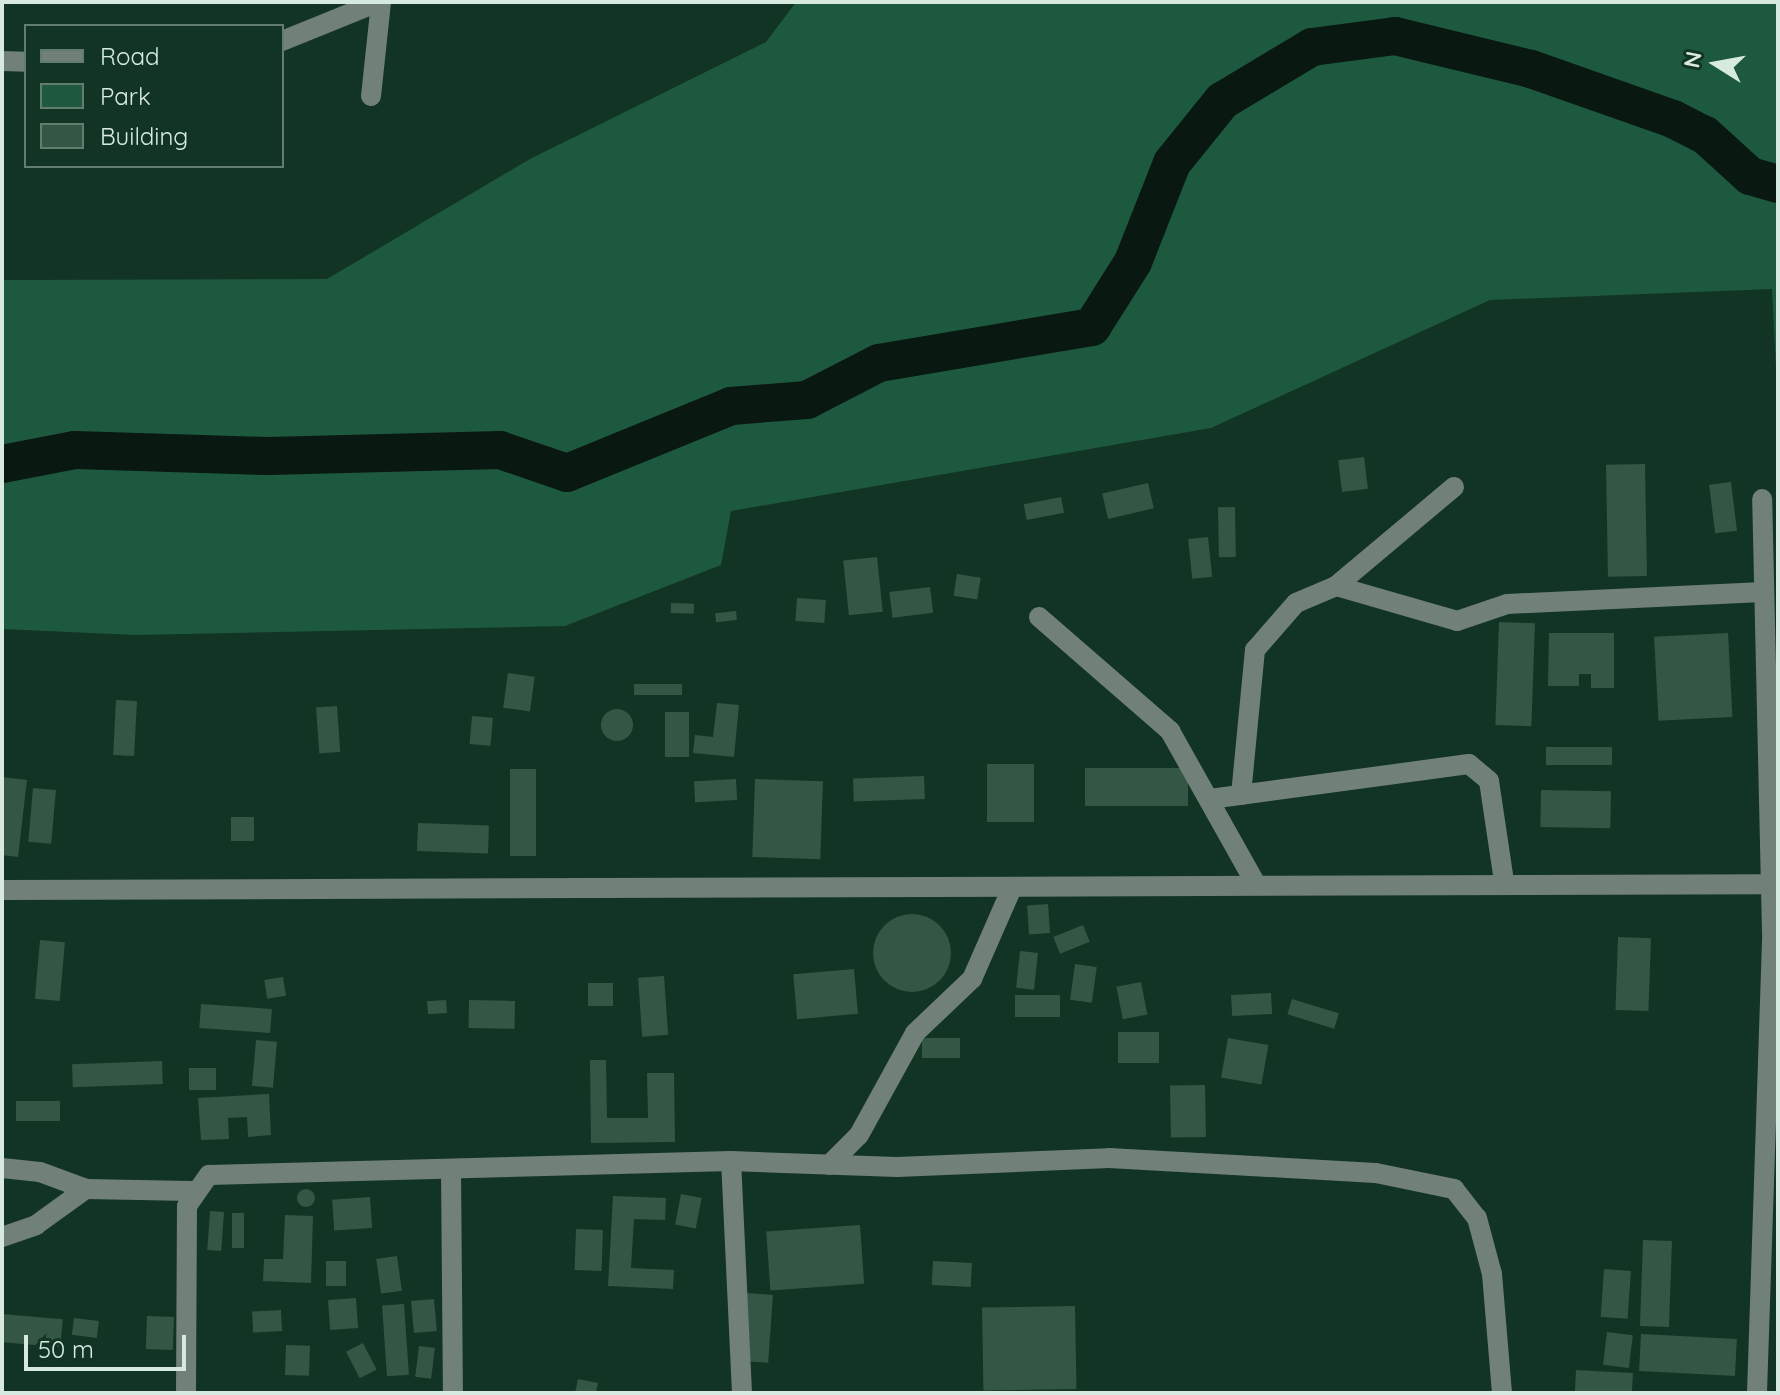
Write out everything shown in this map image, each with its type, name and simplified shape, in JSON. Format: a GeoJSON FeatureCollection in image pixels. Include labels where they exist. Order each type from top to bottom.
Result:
{"type":"FeatureCollection","features":[{"type":"Feature","properties":{"kind":"street"},"geometry":{"type":"LineString","coordinates":[[284,40],[380,2],[371,96]]}},
{"type":"Feature","properties":{"kind":"street"},"geometry":{"type":"LineString","coordinates":[[2,61],[24,62]]}},
{"type":"Feature","properties":{"kind":"street"},"geometry":{"type":"LineString","coordinates":[[1241,795],[1255,650],[1296,603],[1336,586],[1454,487]]}},
{"type":"Feature","properties":{"kind":"street"},"geometry":{"type":"LineString","coordinates":[[1757,1393],[1770,1260],[1775,932],[1769,884],[1762,499]]}},
{"type":"Feature","properties":{"kind":"street"},"geometry":{"type":"LineString","coordinates":[[1336,586],[1457,621],[1507,604],[1763,592]]}},
{"type":"Feature","properties":{"kind":"street"},"geometry":{"type":"LineString","coordinates":[[1039,617],[1153,712],[1210,799],[1256,884]]}},
{"type":"Feature","properties":{"kind":"street"},"geometry":{"type":"LineString","coordinates":[[1210,799],[1469,764],[1489,781],[1504,881]]}},
{"type":"Feature","properties":{"kind":"street"},"geometry":{"type":"LineString","coordinates":[[2,890],[1012,888],[1504,881],[1769,884]]}},
{"type":"Feature","properties":{"kind":"street"},"geometry":{"type":"LineString","coordinates":[[829,1165],[859,1135],[915,1033],[972,979],[1012,888]]}},
{"type":"Feature","properties":{"kind":"street"},"geometry":{"type":"LineString","coordinates":[[2,1168],[40,1172],[86,1189],[191,1191],[222,1172],[451,1170],[731,1161],[829,1165],[1109,1158],[1436,1180],[1477,1218],[1492,1274],[1502,1393]]}},
{"type":"Feature","properties":{"kind":"street"},"geometry":{"type":"LineString","coordinates":[[731,1161],[742,1393]]}},
{"type":"Feature","properties":{"kind":"street"},"geometry":{"type":"LineString","coordinates":[[451,1170],[453,1393]]}},
{"type":"Feature","properties":{"kind":"street"},"geometry":{"type":"LineString","coordinates":[[2,1237],[36,1225],[86,1189]]}},
{"type":"Feature","properties":{"kind":"street"},"geometry":{"type":"LineString","coordinates":[[186,1393],[191,1191]]}},
{"type":"Feature","properties":{"kind":"green space"},"geometry":{"type":"Polygon","coordinates":[[[796,2],[1778,2],[1778,409],[1772,289],[1490,300],[1211,428],[731,511],[721,565],[565,626],[135,635],[2,629],[2,280],[327,279],[530,159],[766,42],[796,2]]]}},
{"type":"Feature","properties":{"kind":"building"},"geometry":{"type":"Polygon","coordinates":[[[1364,457],[1368,489],[1342,492],[1338,460],[1364,457]]]}},
{"type":"Feature","properties":{"kind":"building"},"geometry":{"type":"Polygon","coordinates":[[[1645,464],[1647,576],[1608,577],[1606,465],[1645,464]]]}},
{"type":"Feature","properties":{"kind":"building"},"geometry":{"type":"Polygon","coordinates":[[[1731,482],[1737,531],[1715,533],[1709,485],[1731,482]]]}},
{"type":"Feature","properties":{"kind":"building"},"geometry":{"type":"Polygon","coordinates":[[[1148,483],[1154,508],[1108,519],[1102,494],[1148,483]]]}},
{"type":"Feature","properties":{"kind":"building"},"geometry":{"type":"Polygon","coordinates":[[[1061,497],[1064,513],[1027,520],[1024,504],[1061,497]]]}},
{"type":"Feature","properties":{"kind":"building"},"geometry":{"type":"Polygon","coordinates":[[[1218,507],[1235,507],[1236,557],[1219,557],[1218,507]]]}},
{"type":"Feature","properties":{"kind":"building"},"geometry":{"type":"Polygon","coordinates":[[[1208,537],[1212,577],[1192,579],[1188,539],[1208,537]]]}},
{"type":"Feature","properties":{"kind":"building"},"geometry":{"type":"Polygon","coordinates":[[[877,557],[883,612],[849,615],[843,561],[877,557]]]}},
{"type":"Feature","properties":{"kind":"building"},"geometry":{"type":"Polygon","coordinates":[[[957,574],[981,578],[977,599],[954,596],[957,574]]]}},
{"type":"Feature","properties":{"kind":"building"},"geometry":{"type":"Polygon","coordinates":[[[930,587],[933,613],[892,618],[889,592],[930,587]]]}},
{"type":"Feature","properties":{"kind":"building"},"geometry":{"type":"Polygon","coordinates":[[[797,598],[826,600],[824,623],[795,621],[797,598]]]}},
{"type":"Feature","properties":{"kind":"building"},"geometry":{"type":"Polygon","coordinates":[[[671,603],[694,604],[694,614],[671,613],[671,603]]]}},
{"type":"Feature","properties":{"kind":"building"},"geometry":{"type":"Polygon","coordinates":[[[736,611],[737,620],[716,622],[715,613],[736,611]]]}},
{"type":"Feature","properties":{"kind":"building"},"geometry":{"type":"Polygon","coordinates":[[[1499,622],[1535,623],[1531,726],[1495,725],[1499,622]]]}},
{"type":"Feature","properties":{"kind":"building"},"geometry":{"type":"Polygon","coordinates":[[[1549,633],[1614,633],[1614,688],[1591,688],[1591,674],[1579,674],[1579,686],[1548,686],[1549,633]]]}},
{"type":"Feature","properties":{"kind":"building"},"geometry":{"type":"Polygon","coordinates":[[[1728,633],[1732,717],[1658,721],[1654,637],[1728,633]]]}},
{"type":"Feature","properties":{"kind":"building"},"geometry":{"type":"Polygon","coordinates":[[[508,673],[535,677],[530,711],[503,708],[508,673]]]}},
{"type":"Feature","properties":{"kind":"building"},"geometry":{"type":"Polygon","coordinates":[[[634,684],[682,684],[682,695],[634,695],[634,684]]]}},
{"type":"Feature","properties":{"kind":"building"},"geometry":{"type":"Polygon","coordinates":[[[116,700],[137,701],[134,756],[113,755],[116,700]]]}},
{"type":"Feature","properties":{"kind":"building"},"geometry":{"type":"Polygon","coordinates":[[[717,703],[739,705],[734,757],[693,753],[695,735],[713,737],[717,703]]]}},
{"type":"Feature","properties":{"kind":"building"},"geometry":{"type":"Polygon","coordinates":[[[337,706],[340,752],[319,753],[316,707],[337,706]]]}},
{"type":"Feature","properties":{"kind":"building"},"geometry":{"type":"Polygon","coordinates":[[[617,709],[628,714],[633,725],[628,736],[617,741],[606,736],[601,725],[606,714],[617,709]]]}},
{"type":"Feature","properties":{"kind":"building"},"geometry":{"type":"Polygon","coordinates":[[[665,712],[689,712],[689,757],[665,757],[665,712]]]}},
{"type":"Feature","properties":{"kind":"building"},"geometry":{"type":"Polygon","coordinates":[[[472,716],[493,718],[490,746],[470,744],[472,716]]]}},
{"type":"Feature","properties":{"kind":"building"},"geometry":{"type":"Polygon","coordinates":[[[1546,747],[1612,747],[1612,765],[1546,765],[1546,747]]]}},
{"type":"Feature","properties":{"kind":"building"},"geometry":{"type":"Polygon","coordinates":[[[987,764],[1034,764],[1034,822],[987,822],[987,764]]]}},
{"type":"Feature","properties":{"kind":"building"},"geometry":{"type":"Polygon","coordinates":[[[1085,768],[1188,768],[1188,806],[1085,806],[1085,768]]]}},
{"type":"Feature","properties":{"kind":"building"},"geometry":{"type":"Polygon","coordinates":[[[510,769],[536,769],[536,856],[510,856],[510,769]]]}},
{"type":"Feature","properties":{"kind":"building"},"geometry":{"type":"Polygon","coordinates":[[[924,776],[925,799],[854,801],[853,778],[924,776]]]}},
{"type":"Feature","properties":{"kind":"building"},"geometry":{"type":"Polygon","coordinates":[[[2,777],[27,780],[18,857],[2,855],[2,777]]]}},
{"type":"Feature","properties":{"kind":"building"},"geometry":{"type":"Polygon","coordinates":[[[736,779],[737,800],[695,802],[694,781],[736,779]]]}},
{"type":"Feature","properties":{"kind":"building"},"geometry":{"type":"Polygon","coordinates":[[[755,779],[823,781],[820,859],[752,857],[755,779]]]}},
{"type":"Feature","properties":{"kind":"building"},"geometry":{"type":"Polygon","coordinates":[[[33,788],[56,790],[51,844],[28,842],[33,788]]]}},
{"type":"Feature","properties":{"kind":"building"},"geometry":{"type":"Polygon","coordinates":[[[1541,790],[1611,791],[1610,828],[1540,827],[1541,790]]]}},
{"type":"Feature","properties":{"kind":"building"},"geometry":{"type":"Polygon","coordinates":[[[231,817],[254,817],[254,841],[231,841],[231,817]]]}},
{"type":"Feature","properties":{"kind":"building"},"geometry":{"type":"Polygon","coordinates":[[[418,823],[489,825],[488,853],[417,851],[418,823]]]}},
{"type":"Feature","properties":{"kind":"building"},"geometry":{"type":"Polygon","coordinates":[[[1048,904],[1050,933],[1029,934],[1027,905],[1048,904]]]}},
{"type":"Feature","properties":{"kind":"building"},"geometry":{"type":"Polygon","coordinates":[[[912,914],[927,917],[944,931],[951,953],[948,968],[934,985],[912,992],[897,989],[880,975],[873,953],[876,938],[890,921],[912,914]]]}},
{"type":"Feature","properties":{"kind":"building"},"geometry":{"type":"Polygon","coordinates":[[[1083,925],[1090,942],[1060,954],[1053,937],[1083,925]]]}},
{"type":"Feature","properties":{"kind":"building"},"geometry":{"type":"Polygon","coordinates":[[[1618,937],[1651,938],[1648,1011],[1615,1010],[1618,937]]]}},
{"type":"Feature","properties":{"kind":"building"},"geometry":{"type":"Polygon","coordinates":[[[40,940],[65,942],[60,1001],[35,999],[40,940]]]}},
{"type":"Feature","properties":{"kind":"building"},"geometry":{"type":"Polygon","coordinates":[[[1020,951],[1038,953],[1034,990],[1016,988],[1020,951]]]}},
{"type":"Feature","properties":{"kind":"building"},"geometry":{"type":"Polygon","coordinates":[[[1075,964],[1097,967],[1092,1003],[1070,1000],[1075,964]]]}},
{"type":"Feature","properties":{"kind":"building"},"geometry":{"type":"Polygon","coordinates":[[[854,969],[858,1014],[797,1019],[793,974],[854,969]]]}},
{"type":"Feature","properties":{"kind":"building"},"geometry":{"type":"Polygon","coordinates":[[[664,976],[668,1035],[642,1037],[638,978],[664,976]]]}},
{"type":"Feature","properties":{"kind":"building"},"geometry":{"type":"Polygon","coordinates":[[[283,977],[286,996],[267,999],[264,980],[283,977]]]}},
{"type":"Feature","properties":{"kind":"building"},"geometry":{"type":"Polygon","coordinates":[[[1141,982],[1147,1014],[1123,1019],[1116,987],[1141,982]]]}},
{"type":"Feature","properties":{"kind":"building"},"geometry":{"type":"Polygon","coordinates":[[[588,983],[613,983],[613,1006],[588,1006],[588,983]]]}},
{"type":"Feature","properties":{"kind":"building"},"geometry":{"type":"Polygon","coordinates":[[[1271,993],[1272,1014],[1232,1016],[1231,995],[1271,993]]]}},
{"type":"Feature","properties":{"kind":"building"},"geometry":{"type":"Polygon","coordinates":[[[1015,995],[1060,995],[1060,1017],[1015,1017],[1015,995]]]}},
{"type":"Feature","properties":{"kind":"building"},"geometry":{"type":"Polygon","coordinates":[[[1292,999],[1339,1013],[1334,1029],[1287,1014],[1292,999]]]}},
{"type":"Feature","properties":{"kind":"building"},"geometry":{"type":"Polygon","coordinates":[[[446,1000],[447,1013],[428,1014],[427,1001],[446,1000]]]}},
{"type":"Feature","properties":{"kind":"building"},"geometry":{"type":"Polygon","coordinates":[[[469,1000],[515,1001],[515,1029],[469,1028],[469,1000]]]}},
{"type":"Feature","properties":{"kind":"building"},"geometry":{"type":"Polygon","coordinates":[[[201,1004],[272,1009],[270,1033],[199,1028],[201,1004]]]}},
{"type":"Feature","properties":{"kind":"building"},"geometry":{"type":"Polygon","coordinates":[[[1118,1032],[1159,1032],[1159,1063],[1118,1063],[1118,1032]]]}},
{"type":"Feature","properties":{"kind":"building"},"geometry":{"type":"Polygon","coordinates":[[[922,1038],[960,1038],[960,1058],[922,1058],[922,1038]]]}},
{"type":"Feature","properties":{"kind":"building"},"geometry":{"type":"Polygon","coordinates":[[[1228,1038],[1268,1045],[1261,1085],[1221,1077],[1228,1038]]]}},
{"type":"Feature","properties":{"kind":"building"},"geometry":{"type":"Polygon","coordinates":[[[256,1040],[277,1042],[273,1088],[252,1086],[256,1040]]]}},
{"type":"Feature","properties":{"kind":"building"},"geometry":{"type":"Polygon","coordinates":[[[590,1060],[606,1060],[607,1118],[648,1118],[647,1073],[674,1073],[675,1142],[591,1143],[590,1060]]]}},
{"type":"Feature","properties":{"kind":"building"},"geometry":{"type":"Polygon","coordinates":[[[162,1061],[163,1084],[73,1087],[72,1064],[162,1061]]]}},
{"type":"Feature","properties":{"kind":"building"},"geometry":{"type":"Polygon","coordinates":[[[189,1068],[216,1068],[216,1090],[189,1090],[189,1068]]]}},
{"type":"Feature","properties":{"kind":"building"},"geometry":{"type":"Polygon","coordinates":[[[1205,1085],[1206,1137],[1171,1138],[1170,1086],[1205,1085]]]}},
{"type":"Feature","properties":{"kind":"building"},"geometry":{"type":"Polygon","coordinates":[[[269,1094],[271,1135],[248,1137],[247,1117],[228,1118],[229,1139],[201,1140],[198,1098],[269,1094]]]}},
{"type":"Feature","properties":{"kind":"building"},"geometry":{"type":"Polygon","coordinates":[[[16,1101],[60,1101],[60,1121],[16,1121],[16,1101]]]}},
{"type":"Feature","properties":{"kind":"building"},"geometry":{"type":"Polygon","coordinates":[[[306,1189],[315,1198],[306,1207],[297,1198],[306,1189]]]}},
{"type":"Feature","properties":{"kind":"building"},"geometry":{"type":"Polygon","coordinates":[[[681,1194],[702,1198],[696,1228],[675,1224],[681,1194]]]}},
{"type":"Feature","properties":{"kind":"building"},"geometry":{"type":"Polygon","coordinates":[[[613,1196],[666,1198],[665,1220],[634,1219],[631,1268],[674,1270],[673,1289],[608,1286],[613,1196]]]}},
{"type":"Feature","properties":{"kind":"building"},"geometry":{"type":"Polygon","coordinates":[[[370,1197],[372,1228],[334,1231],[332,1200],[370,1197]]]}},
{"type":"Feature","properties":{"kind":"building"},"geometry":{"type":"Polygon","coordinates":[[[210,1211],[224,1212],[221,1251],[207,1250],[210,1211]]]}},
{"type":"Feature","properties":{"kind":"building"},"geometry":{"type":"Polygon","coordinates":[[[232,1213],[244,1213],[244,1248],[232,1248],[232,1213]]]}},
{"type":"Feature","properties":{"kind":"building"},"geometry":{"type":"Polygon","coordinates":[[[285,1215],[313,1216],[311,1283],[263,1281],[264,1259],[283,1259],[285,1215]]]}},
{"type":"Feature","properties":{"kind":"building"},"geometry":{"type":"Polygon","coordinates":[[[860,1225],[864,1284],[770,1290],[766,1232],[860,1225]]]}},
{"type":"Feature","properties":{"kind":"building"},"geometry":{"type":"Polygon","coordinates":[[[576,1229],[603,1230],[602,1271],[575,1270],[576,1229]]]}},
{"type":"Feature","properties":{"kind":"building"},"geometry":{"type":"Polygon","coordinates":[[[1643,1240],[1672,1241],[1669,1327],[1640,1326],[1643,1240]]]}},
{"type":"Feature","properties":{"kind":"building"},"geometry":{"type":"Polygon","coordinates":[[[397,1256],[402,1291],[381,1294],[376,1259],[397,1256]]]}},
{"type":"Feature","properties":{"kind":"building"},"geometry":{"type":"Polygon","coordinates":[[[326,1261],[346,1261],[346,1286],[326,1286],[326,1261]]]}},
{"type":"Feature","properties":{"kind":"building"},"geometry":{"type":"Polygon","coordinates":[[[933,1261],[972,1263],[971,1287],[932,1285],[933,1261]]]}},
{"type":"Feature","properties":{"kind":"building"},"geometry":{"type":"Polygon","coordinates":[[[1604,1269],[1631,1271],[1628,1319],[1601,1317],[1604,1269]]]}},
{"type":"Feature","properties":{"kind":"building"},"geometry":{"type":"Polygon","coordinates":[[[746,1293],[773,1295],[768,1363],[741,1361],[746,1293]]]}},
{"type":"Feature","properties":{"kind":"building"},"geometry":{"type":"Polygon","coordinates":[[[356,1298],[358,1328],[330,1330],[328,1300],[356,1298]]]}},
{"type":"Feature","properties":{"kind":"building"},"geometry":{"type":"Polygon","coordinates":[[[434,1299],[437,1331],[414,1333],[411,1301],[434,1299]]]}},
{"type":"Feature","properties":{"kind":"building"},"geometry":{"type":"Polygon","coordinates":[[[404,1304],[409,1375],[387,1376],[382,1306],[404,1304]]]}},
{"type":"Feature","properties":{"kind":"building"},"geometry":{"type":"Polygon","coordinates":[[[1075,1306],[1076,1389],[983,1391],[982,1308],[1075,1306]]]}},
{"type":"Feature","properties":{"kind":"building"},"geometry":{"type":"Polygon","coordinates":[[[281,1310],[282,1331],[253,1332],[252,1312],[281,1310]]]}},
{"type":"Feature","properties":{"kind":"building"},"geometry":{"type":"Polygon","coordinates":[[[2,1314],[63,1319],[60,1347],[2,1342],[2,1314]]]}},
{"type":"Feature","properties":{"kind":"building"},"geometry":{"type":"Polygon","coordinates":[[[147,1316],[174,1317],[173,1350],[146,1349],[147,1316]]]}},
{"type":"Feature","properties":{"kind":"building"},"geometry":{"type":"Polygon","coordinates":[[[74,1318],[99,1321],[97,1338],[72,1335],[74,1318]]]}},
{"type":"Feature","properties":{"kind":"building"},"geometry":{"type":"Polygon","coordinates":[[[1607,1332],[1633,1335],[1629,1368],[1603,1365],[1607,1332]]]}},
{"type":"Feature","properties":{"kind":"building"},"geometry":{"type":"Polygon","coordinates":[[[1641,1334],[1737,1339],[1735,1376],[1639,1371],[1641,1334]]]}},
{"type":"Feature","properties":{"kind":"building"},"geometry":{"type":"Polygon","coordinates":[[[363,1343],[377,1370],[360,1378],[346,1352],[363,1343]]]}},
{"type":"Feature","properties":{"kind":"building"},"geometry":{"type":"Polygon","coordinates":[[[286,1345],[310,1346],[309,1376],[285,1375],[286,1345]]]}},
{"type":"Feature","properties":{"kind":"building"},"geometry":{"type":"Polygon","coordinates":[[[419,1346],[435,1348],[431,1379],[415,1377],[419,1346]]]}},
{"type":"Feature","properties":{"kind":"building"},"geometry":{"type":"Polygon","coordinates":[[[1576,1370],[1633,1373],[1632,1393],[1575,1393],[1576,1370]]]}},
{"type":"Feature","properties":{"kind":"building"},"geometry":{"type":"Polygon","coordinates":[[[578,1379],[598,1383],[596,1393],[575,1393],[578,1379]]]}},
{"type":"Feature","properties":{"kind":"waterway"},"geometry":{"type":"LineString","coordinates":[[2,464],[75,450],[269,456],[500,450],[567,473],[731,406],[807,400],[879,363],[1092,327],[1133,262],[1172,163],[1222,101],[1312,47],[1395,36],[1531,69],[1673,119],[1705,135],[1750,176],[1778,184]]}}]}
